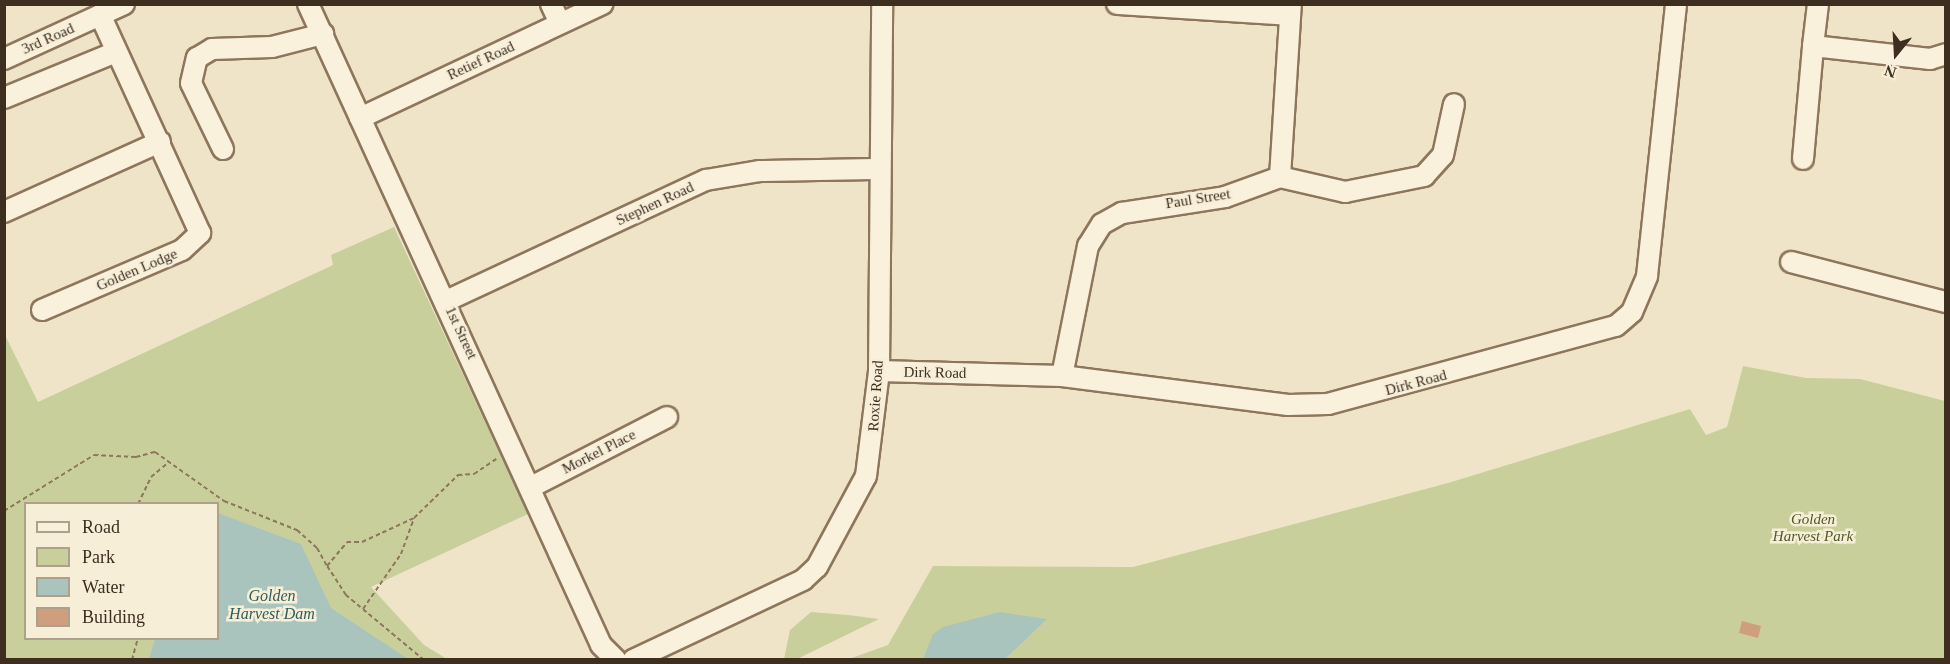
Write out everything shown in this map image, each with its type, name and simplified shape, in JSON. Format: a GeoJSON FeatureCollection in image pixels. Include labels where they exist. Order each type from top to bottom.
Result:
{"type":"FeatureCollection","features":[{"type":"Feature","properties":{"kind":"street","name":"3rd Road"},"geometry":{"type":"LineString","coordinates":[[4,59],[124,4]]}},
{"type":"Feature","properties":{"kind":"street","name":"1st Street"},"geometry":{"type":"LineString","coordinates":[[308,4],[516,453],[601,645],[616,659]]}},
{"type":"Feature","properties":{"kind":"street"},"geometry":{"type":"LineString","coordinates":[[551,4],[560,23]]}},
{"type":"Feature","properties":{"kind":"street","name":"Retief Road"},"geometry":{"type":"LineString","coordinates":[[360,118],[602,4]]}},
{"type":"Feature","properties":{"kind":"street","name":"Roxie Road"},"geometry":{"type":"LineString","coordinates":[[633,660],[754,605],[817,567],[866,476],[879,371],[878,169],[882,4]]}},
{"type":"Feature","properties":{"kind":"street"},"geometry":{"type":"LineString","coordinates":[[1117,4],[1290,10],[1280,177],[1345,192],[1424,176],[1443,155],[1454,104]]}},
{"type":"Feature","properties":{"kind":"street","name":"Dirk Road"},"geometry":{"type":"LineString","coordinates":[[879,371],[1062,376],[1288,405],[1328,404],[1616,326],[1638,303],[1647,276],[1676,4]]}},
{"type":"Feature","properties":{"kind":"street"},"geometry":{"type":"LineString","coordinates":[[1803,159],[1818,4]]}},
{"type":"Feature","properties":{"kind":"street","name":"Golden Lodge"},"geometry":{"type":"LineString","coordinates":[[42,310],[196,242],[200,226],[100,15]]}},
{"type":"Feature","properties":{"kind":"street"},"geometry":{"type":"LineString","coordinates":[[223,149],[191,82],[197,58],[212,49],[272,46],[323,34]]}},
{"type":"Feature","properties":{"kind":"street"},"geometry":{"type":"LineString","coordinates":[[1813,46],[1930,59],[1946,54]]}},
{"type":"Feature","properties":{"kind":"street"},"geometry":{"type":"LineString","coordinates":[[4,98],[116,52]]}},
{"type":"Feature","properties":{"kind":"street"},"geometry":{"type":"LineString","coordinates":[[4,212],[160,142]]}},
{"type":"Feature","properties":{"kind":"street","name":"Stephen Road"},"geometry":{"type":"LineString","coordinates":[[446,302],[706,180],[760,171],[878,169]]}},
{"type":"Feature","properties":{"kind":"street","name":"Paul Street"},"geometry":{"type":"LineString","coordinates":[[1062,376],[1088,246],[1102,224],[1122,213],[1225,197],[1280,177]]}},
{"type":"Feature","properties":{"kind":"street"},"geometry":{"type":"LineString","coordinates":[[1791,262],[1946,302]]}},
{"type":"Feature","properties":{"kind":"street","name":"Morkel Place"},"geometry":{"type":"LineString","coordinates":[[531,487],[667,417]]}},
{"type":"Feature","properties":{"kind":"path"},"geometry":{"type":"LineString","coordinates":[[4,511],[94,455],[136,457],[154,452],[224,501],[297,530],[317,548],[327,566],[363,609],[424,660]]}},
{"type":"Feature","properties":{"kind":"path"},"geometry":{"type":"LineString","coordinates":[[327,566],[347,542],[362,542],[414,518],[458,475],[474,474],[516,453]]}},
{"type":"Feature","properties":{"kind":"path"},"geometry":{"type":"LineString","coordinates":[[139,502],[150,477],[169,462]]}},
{"type":"Feature","properties":{"kind":"path"},"geometry":{"type":"LineString","coordinates":[[363,609],[401,554],[414,518]]}},
{"type":"Feature","properties":{"kind":"path"},"geometry":{"type":"LineString","coordinates":[[132,660],[138,640]]}},
{"type":"Feature","properties":{"kind":"green space"},"geometry":{"type":"Polygon","coordinates":[[[394,227],[528,514],[371,587],[424,645],[447,659],[5,659],[4,333],[38,402],[333,265],[331,255],[394,227]]]}},
{"type":"Feature","properties":{"kind":"green space","name":"Golden Harvest Park"},"geometry":{"type":"Polygon","coordinates":[[[1743,366],[1806,378],[1860,379],[1945,401],[1945,659],[846,660],[888,645],[933,566],[1133,567],[1448,483],[1690,409],[1706,435],[1727,427],[1743,366]]]}},
{"type":"Feature","properties":{"kind":"green space"},"geometry":{"type":"Polygon","coordinates":[[[811,612],[879,619],[797,659],[784,659],[790,630],[811,612]]]}},
{"type":"Feature","properties":{"kind":"water","name":"Golden Harvest Dam"},"geometry":{"type":"Polygon","coordinates":[[[219,513],[301,544],[331,608],[408,659],[149,659],[155,640],[219,640],[219,513]]]}},
{"type":"Feature","properties":{"kind":"water"},"geometry":{"type":"Polygon","coordinates":[[[1000,612],[1047,619],[1005,659],[923,659],[933,634],[943,627],[1000,612]]]}},
{"type":"Feature","properties":{"kind":"building"},"geometry":{"type":"Polygon","coordinates":[[[1742,621],[1761,626],[1758,638],[1739,633],[1742,621]]]}}]}
